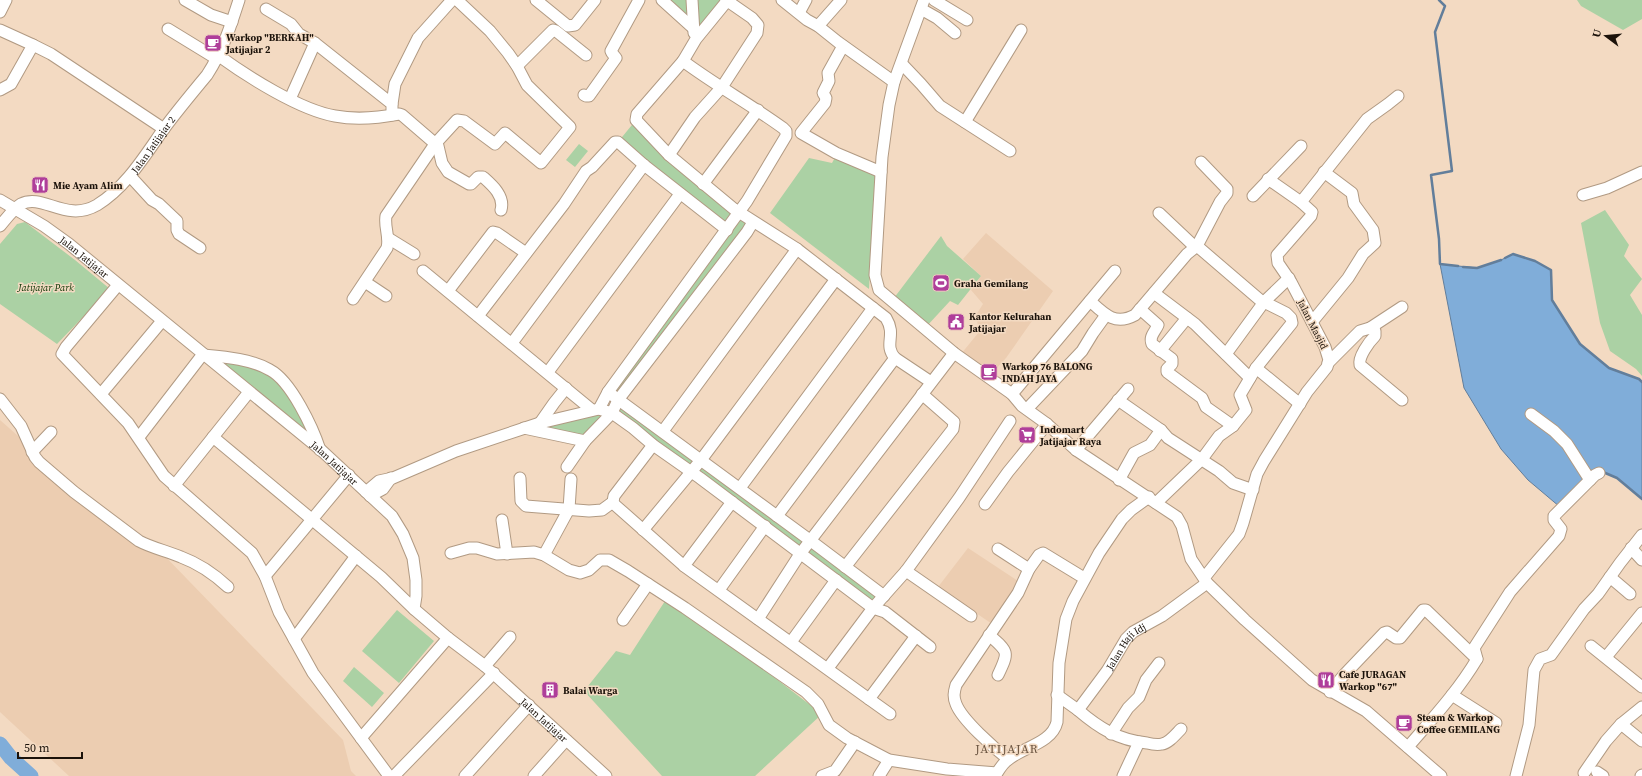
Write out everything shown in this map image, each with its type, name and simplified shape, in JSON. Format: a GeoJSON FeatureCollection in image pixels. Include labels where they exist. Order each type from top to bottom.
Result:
{"type":"FeatureCollection","features":[{"type":"Feature","properties":{"kind":"street"},"geometry":{"type":"LineString","coordinates":[[0,12],[6,0]]}},
{"type":"Feature","properties":{"kind":"street"},"geometry":{"type":"LineString","coordinates":[[185,0],[211,16],[232,22]]}},
{"type":"Feature","properties":{"kind":"street","name":"Jalan Jatijajar 2"},"geometry":{"type":"LineString","coordinates":[[15,209],[26,202],[35,202],[63,210],[75,212],[84,211],[102,201],[125,183],[164,129],[207,75],[218,58],[239,0]]}},
{"type":"Feature","properties":{"kind":"street"},"geometry":{"type":"LineString","coordinates":[[392,110],[395,84],[418,38],[452,0]]}},
{"type":"Feature","properties":{"kind":"street"},"geometry":{"type":"LineString","coordinates":[[353,299],[387,248],[388,238],[385,228],[386,216],[435,144],[459,120],[464,121],[495,144],[505,133],[541,163],[570,127],[527,85],[517,66],[490,31],[457,0]]}},
{"type":"Feature","properties":{"kind":"street"},"geometry":{"type":"LineString","coordinates":[[536,0],[571,27],[575,25],[595,0]]}},
{"type":"Feature","properties":{"kind":"street"},"geometry":{"type":"LineString","coordinates":[[584,95],[589,96],[613,64],[616,58],[612,54],[611,50],[639,0]]}},
{"type":"Feature","properties":{"kind":"street"},"geometry":{"type":"LineString","coordinates":[[662,0],[694,34]]}},
{"type":"Feature","properties":{"kind":"street"},"geometry":{"type":"LineString","coordinates":[[692,0],[694,34]]}},
{"type":"Feature","properties":{"kind":"street"},"geometry":{"type":"LineString","coordinates":[[782,0],[807,20],[818,26],[843,46],[894,82]]}},
{"type":"Feature","properties":{"kind":"street"},"geometry":{"type":"LineString","coordinates":[[799,13],[806,0]]}},
{"type":"Feature","properties":{"kind":"street"},"geometry":{"type":"LineString","coordinates":[[818,26],[841,0]]}},
{"type":"Feature","properties":{"kind":"street"},"geometry":{"type":"LineString","coordinates":[[934,0],[967,20]]}},
{"type":"Feature","properties":{"kind":"street"},"geometry":{"type":"LineString","coordinates":[[669,155],[695,118],[722,87],[757,33],[758,25],[752,18],[726,1],[694,34],[683,61],[635,117],[639,125],[669,155],[734,209],[797,249],[886,318],[891,325],[892,334],[889,349],[896,358],[931,382]]}},
{"type":"Feature","properties":{"kind":"street"},"geometry":{"type":"LineString","coordinates":[[955,33],[923,4],[902,64],[894,82],[881,172],[875,275],[879,290],[954,353],[1012,394],[1027,409],[1047,424],[1076,450],[1153,500],[1177,518],[1182,526],[1191,559],[1206,581],[1292,663],[1312,680],[1330,692],[1366,711],[1441,776]]}},
{"type":"Feature","properties":{"kind":"street"},"geometry":{"type":"LineString","coordinates":[[266,9],[286,20],[299,34],[315,43],[392,110],[402,115],[435,144],[439,148],[442,162],[448,172],[469,184],[471,184],[478,177],[483,177],[495,188],[502,199],[503,204],[501,210]]}},
{"type":"Feature","properties":{"kind":"street"},"geometry":{"type":"LineString","coordinates":[[168,29],[290,99],[323,113],[336,116],[377,118],[392,110]]}},
{"type":"Feature","properties":{"kind":"street"},"geometry":{"type":"LineString","coordinates":[[0,30],[33,44],[51,54],[164,129]]}},
{"type":"Feature","properties":{"kind":"street"},"geometry":{"type":"LineString","coordinates":[[517,66],[555,30],[586,55]]}},
{"type":"Feature","properties":{"kind":"street"},"geometry":{"type":"LineString","coordinates":[[965,122],[1021,30]]}},
{"type":"Feature","properties":{"kind":"street"},"geometry":{"type":"LineString","coordinates":[[290,99],[315,43]]}},
{"type":"Feature","properties":{"kind":"street"},"geometry":{"type":"LineString","coordinates":[[0,90],[11,84],[33,44]]}},
{"type":"Feature","properties":{"kind":"street"},"geometry":{"type":"LineString","coordinates":[[843,46],[828,73],[829,81],[823,93],[826,98],[825,103],[801,133],[836,153],[881,172]]}},
{"type":"Feature","properties":{"kind":"street"},"geometry":{"type":"LineString","coordinates":[[368,494],[383,489],[392,478],[456,451],[540,423],[595,409],[727,230],[747,201],[786,136],[786,131],[758,110],[709,80],[683,61]]}},
{"type":"Feature","properties":{"kind":"street"},"geometry":{"type":"LineString","coordinates":[[902,64],[940,106],[1010,151]]}},
{"type":"Feature","properties":{"kind":"street"},"geometry":{"type":"LineString","coordinates":[[1268,179],[1301,202],[1366,119],[1398,96]]}},
{"type":"Feature","properties":{"kind":"street"},"geometry":{"type":"LineString","coordinates":[[703,184],[758,110]]}},
{"type":"Feature","properties":{"kind":"street"},"geometry":{"type":"LineString","coordinates":[[478,316],[564,204],[586,171],[612,144],[618,142],[644,165],[727,230]]}},
{"type":"Feature","properties":{"kind":"street"},"geometry":{"type":"LineString","coordinates":[[1253,196],[1301,146]]}},
{"type":"Feature","properties":{"kind":"street"},"geometry":{"type":"LineString","coordinates":[[1090,301],[1106,315],[1124,320],[1135,315],[1187,254],[1196,247],[1220,202],[1227,193],[1227,190],[1201,162]]}},
{"type":"Feature","properties":{"kind":"street"},"geometry":{"type":"LineString","coordinates":[[512,343],[644,165]]}},
{"type":"Feature","properties":{"kind":"street"},"geometry":{"type":"LineString","coordinates":[[1312,322],[1348,278],[1363,254],[1375,243],[1373,230],[1354,204],[1352,194],[1324,172]]}},
{"type":"Feature","properties":{"kind":"street"},"geometry":{"type":"LineString","coordinates":[[1583,196],[1607,188],[1642,172]]}},
{"type":"Feature","properties":{"kind":"street"},"geometry":{"type":"LineString","coordinates":[[130,176],[152,200],[159,204],[177,221],[177,230],[179,234],[200,248]]}},
{"type":"Feature","properties":{"kind":"street"},"geometry":{"type":"LineString","coordinates":[[548,372],[680,194]]}},
{"type":"Feature","properties":{"kind":"street","name":"Jalan Jatijajar"},"geometry":{"type":"LineString","coordinates":[[0,200],[56,235],[350,475],[392,516],[410,548],[416,580],[414,609],[448,638],[494,673],[606,776]]}},
{"type":"Feature","properties":{"kind":"street","name":"Jalan Masjid"},"geometry":{"type":"LineString","coordinates":[[1206,581],[1239,534],[1257,474],[1264,461],[1307,392],[1324,373],[1328,363],[1328,353],[1305,306],[1289,278],[1278,263],[1277,255],[1311,216],[1312,212],[1301,202]]}},
{"type":"Feature","properties":{"kind":"street"},"geometry":{"type":"LineString","coordinates":[[0,226],[15,209]]}},
{"type":"Feature","properties":{"kind":"street"},"geometry":{"type":"LineString","coordinates":[[451,553],[469,548],[477,548],[497,554],[534,552],[544,555],[569,570],[580,573],[589,570],[597,561],[606,559],[628,571],[685,608],[806,692],[818,704],[829,725],[855,742],[888,760],[996,775],[1008,759],[1052,733],[1056,723],[1059,663],[1066,619],[1073,600],[1084,578],[1099,553],[1122,519],[1131,510],[1153,500],[1202,459],[1219,436],[1233,426],[1246,410],[1239,397],[1256,368],[1292,323],[1291,318],[1286,313],[1264,302],[1196,247],[1159,213]]}},
{"type":"Feature","properties":{"kind":"street"},"geometry":{"type":"LineString","coordinates":[[567,467],[585,442],[612,413],[618,400],[747,232],[753,222]]}},
{"type":"Feature","properties":{"kind":"street"},"geometry":{"type":"LineString","coordinates":[[448,291],[492,232],[497,233],[526,253]]}},
{"type":"Feature","properties":{"kind":"street"},"geometry":{"type":"LineString","coordinates":[[388,238],[414,254]]}},
{"type":"Feature","properties":{"kind":"street"},"geometry":{"type":"LineString","coordinates":[[662,431],[797,249]]}},
{"type":"Feature","properties":{"kind":"street"},"geometry":{"type":"LineString","coordinates":[[423,271],[566,388],[595,409],[612,413],[873,608],[885,612],[930,647]]}},
{"type":"Feature","properties":{"kind":"street"},"geometry":{"type":"LineString","coordinates":[[1012,394],[1115,271]]}},
{"type":"Feature","properties":{"kind":"street"},"geometry":{"type":"LineString","coordinates":[[1226,354],[1264,302],[1289,278]]}},
{"type":"Feature","properties":{"kind":"street"},"geometry":{"type":"LineString","coordinates":[[643,530],[701,460],[836,279]]}},
{"type":"Feature","properties":{"kind":"street"},"geometry":{"type":"LineString","coordinates":[[365,282],[386,296]]}},
{"type":"Feature","properties":{"kind":"street"},"geometry":{"type":"LineString","coordinates":[[118,285],[66,347],[62,354],[128,423],[139,437],[159,470],[174,486],[248,549],[256,559],[278,612],[320,685],[339,707],[389,776]]}},
{"type":"Feature","properties":{"kind":"street"},"geometry":{"type":"LineString","coordinates":[[1154,293],[1187,318],[1250,378]]}},
{"type":"Feature","properties":{"kind":"street"},"geometry":{"type":"LineString","coordinates":[[673,304],[686,312]]}},
{"type":"Feature","properties":{"kind":"street"},"geometry":{"type":"LineString","coordinates":[[1328,363],[1360,331],[1370,328],[1402,307]]}},
{"type":"Feature","properties":{"kind":"street"},"geometry":{"type":"LineString","coordinates":[[740,488],[873,308]]}},
{"type":"Feature","properties":{"kind":"street"},"geometry":{"type":"LineString","coordinates":[[1140,310],[1158,325],[1152,334],[1151,340],[1160,351],[1172,360],[1172,364],[1167,369],[1167,372],[1202,398],[1206,407],[1233,426]]}},
{"type":"Feature","properties":{"kind":"street"},"geometry":{"type":"LineString","coordinates":[[1027,409],[1082,351],[1106,315]]}},
{"type":"Feature","properties":{"kind":"street"},"geometry":{"type":"LineString","coordinates":[[1160,351],[1187,318]]}},
{"type":"Feature","properties":{"kind":"street"},"geometry":{"type":"LineString","coordinates":[[101,394],[162,321]]}},
{"type":"Feature","properties":{"kind":"street"},"geometry":{"type":"LineString","coordinates":[[1370,328],[1375,331],[1375,336],[1360,359],[1360,365],[1366,372],[1383,383],[1402,400]]}},
{"type":"Feature","properties":{"kind":"street"},"geometry":{"type":"LineString","coordinates":[[758,619],[800,554],[954,353]]}},
{"type":"Feature","properties":{"kind":"street"},"geometry":{"type":"LineString","coordinates":[[139,437],[203,355],[227,357],[262,366],[278,375],[313,429],[321,450]]}},
{"type":"Feature","properties":{"kind":"street"},"geometry":{"type":"LineString","coordinates":[[777,516],[896,358]]}},
{"type":"Feature","properties":{"kind":"street"},"geometry":{"type":"LineString","coordinates":[[1256,368],[1300,404]]}},
{"type":"Feature","properties":{"kind":"street"},"geometry":{"type":"LineString","coordinates":[[540,423],[566,388]]}},
{"type":"Feature","properties":{"kind":"street"},"geometry":{"type":"LineString","coordinates":[[1076,450],[1128,389]]}},
{"type":"Feature","properties":{"kind":"street"},"geometry":{"type":"LineString","coordinates":[[174,486],[249,392]]}},
{"type":"Feature","properties":{"kind":"street"},"geometry":{"type":"LineString","coordinates":[[608,392],[740,488],[884,596],[885,612]]}},
{"type":"Feature","properties":{"kind":"street"},"geometry":{"type":"LineString","coordinates":[[845,567],[953,429],[954,422],[922,394]]}},
{"type":"Feature","properties":{"kind":"street"},"geometry":{"type":"LineString","coordinates":[[0,399],[21,426],[38,462],[55,477],[140,541],[203,567],[213,573],[228,587]]}},
{"type":"Feature","properties":{"kind":"street"},"geometry":{"type":"LineString","coordinates":[[1118,400],[1161,430],[1168,438],[1202,459],[1232,483],[1253,490]]}},
{"type":"Feature","properties":{"kind":"street"},"geometry":{"type":"LineString","coordinates":[[1531,414],[1554,431],[1567,444],[1589,479]]}},
{"type":"Feature","properties":{"kind":"street"},"geometry":{"type":"LineString","coordinates":[[828,668],[873,608],[906,571],[959,498],[1010,422]]}},
{"type":"Feature","properties":{"kind":"street"},"geometry":{"type":"LineString","coordinates":[[985,504],[1008,472],[1047,424]]}},
{"type":"Feature","properties":{"kind":"street"},"geometry":{"type":"LineString","coordinates":[[524,428],[585,442]]}},
{"type":"Feature","properties":{"kind":"street"},"geometry":{"type":"LineString","coordinates":[[1120,480],[1134,453],[1139,449],[1145,449],[1150,445],[1161,430]]}},
{"type":"Feature","properties":{"kind":"street"},"geometry":{"type":"LineString","coordinates":[[32,452],[51,432]]}},
{"type":"Feature","properties":{"kind":"street"},"geometry":{"type":"LineString","coordinates":[[212,437],[381,577],[414,609]]}},
{"type":"Feature","properties":{"kind":"street"},"geometry":{"type":"LineString","coordinates":[[653,445],[614,496],[614,505],[684,566],[890,714]]}},
{"type":"Feature","properties":{"kind":"street"},"geometry":{"type":"LineString","coordinates":[[1477,659],[1474,648],[1510,592],[1559,536],[1561,529],[1553,518],[1589,479],[1599,473]]}},
{"type":"Feature","properties":{"kind":"street"},"geometry":{"type":"LineString","coordinates":[[264,576],[350,475]]}},
{"type":"Feature","properties":{"kind":"street"},"geometry":{"type":"LineString","coordinates":[[520,478],[521,501],[524,505],[529,507],[588,511],[602,510],[613,502]]}},
{"type":"Feature","properties":{"kind":"street"},"geometry":{"type":"LineString","coordinates":[[544,555],[569,509],[571,478]]}},
{"type":"Feature","properties":{"kind":"street"},"geometry":{"type":"LineString","coordinates":[[684,566],[732,502]]}},
{"type":"Feature","properties":{"kind":"street"},"geometry":{"type":"LineString","coordinates":[[502,520],[507,554]]}},
{"type":"Feature","properties":{"kind":"street"},"geometry":{"type":"LineString","coordinates":[[719,590],[765,526]]}},
{"type":"Feature","properties":{"kind":"street"},"geometry":{"type":"LineString","coordinates":[[1516,776],[1529,725],[1534,670],[1537,664],[1540,659],[1551,655],[1584,608],[1598,594],[1642,535]]}},
{"type":"Feature","properties":{"kind":"street"},"geometry":{"type":"LineString","coordinates":[[1631,548],[1642,560]]}},
{"type":"Feature","properties":{"kind":"street"},"geometry":{"type":"LineString","coordinates":[[998,549],[1029,569]]}},
{"type":"Feature","properties":{"kind":"street"},"geometry":{"type":"LineString","coordinates":[[1008,759],[991,746],[958,709],[954,698],[956,685],[1018,593],[1029,569],[1039,555],[1043,553],[1084,578]]}},
{"type":"Feature","properties":{"kind":"street"},"geometry":{"type":"LineString","coordinates":[[294,640],[356,556]]}},
{"type":"Feature","properties":{"kind":"street"},"geometry":{"type":"LineString","coordinates":[[906,571],[971,616]]}},
{"type":"Feature","properties":{"kind":"street"},"geometry":{"type":"LineString","coordinates":[[1610,577],[1630,594]]}},
{"type":"Feature","properties":{"kind":"street"},"geometry":{"type":"LineString","coordinates":[[791,642],[836,580]]}},
{"type":"Feature","properties":{"kind":"street","name":"Jalan Haji Idj"},"geometry":{"type":"LineString","coordinates":[[1078,710],[1107,671],[1126,639],[1133,632],[1162,616],[1206,581]]}},
{"type":"Feature","properties":{"kind":"street"},"geometry":{"type":"LineString","coordinates":[[623,620],[648,584]]}},
{"type":"Feature","properties":{"kind":"street"},"geometry":{"type":"LineString","coordinates":[[1330,692],[1343,676],[1384,633],[1387,632],[1396,638],[1400,638],[1422,610],[1426,610],[1477,659]]}},
{"type":"Feature","properties":{"kind":"street"},"geometry":{"type":"LineString","coordinates":[[1606,657],[1642,613]]}},
{"type":"Feature","properties":{"kind":"street"},"geometry":{"type":"LineString","coordinates":[[869,699],[916,636]]}},
{"type":"Feature","properties":{"kind":"street"},"geometry":{"type":"LineString","coordinates":[[989,636],[1006,652],[1006,656],[998,675]]}},
{"type":"Feature","properties":{"kind":"street"},"geometry":{"type":"LineString","coordinates":[[485,666],[510,637]]}},
{"type":"Feature","properties":{"kind":"street"},"geometry":{"type":"LineString","coordinates":[[361,738],[448,638]]}},
{"type":"Feature","properties":{"kind":"street"},"geometry":{"type":"LineString","coordinates":[[1591,646],[1642,687]]}},
{"type":"Feature","properties":{"kind":"street"},"geometry":{"type":"LineString","coordinates":[[1408,747],[1452,695],[1477,659]]}},
{"type":"Feature","properties":{"kind":"street"},"geometry":{"type":"LineString","coordinates":[[1111,734],[1128,708],[1139,697],[1146,680],[1159,663]]}},
{"type":"Feature","properties":{"kind":"street"},"geometry":{"type":"LineString","coordinates":[[394,776],[494,673]]}},
{"type":"Feature","properties":{"kind":"street"},"geometry":{"type":"LineString","coordinates":[[1057,695],[1092,722],[1111,734],[1139,742],[1161,745],[1181,729]]}},
{"type":"Feature","properties":{"kind":"street"},"geometry":{"type":"LineString","coordinates":[[1452,695],[1496,723]]}},
{"type":"Feature","properties":{"kind":"street"},"geometry":{"type":"LineString","coordinates":[[465,776],[529,706]]}},
{"type":"Feature","properties":{"kind":"street"},"geometry":{"type":"LineString","coordinates":[[1584,773],[1601,747],[1621,724],[1642,707]]}},
{"type":"Feature","properties":{"kind":"street"},"geometry":{"type":"LineString","coordinates":[[1621,724],[1642,741]]}},
{"type":"Feature","properties":{"kind":"street"},"geometry":{"type":"LineString","coordinates":[[534,776],[566,740]]}},
{"type":"Feature","properties":{"kind":"street"},"geometry":{"type":"LineString","coordinates":[[822,776],[835,771],[855,742]]}},
{"type":"Feature","properties":{"kind":"street"},"geometry":{"type":"LineString","coordinates":[[1123,776],[1139,742]]}},
{"type":"Feature","properties":{"kind":"street"},"geometry":{"type":"LineString","coordinates":[[879,776],[888,760]]}},
{"type":"Feature","properties":{"kind":"shaded area"},"geometry":{"type":"Polygon","coordinates":[[[986,233],[1053,291],[1006,358],[995,370],[987,366],[984,370],[961,354],[979,332],[976,315],[983,304],[971,290],[981,276],[963,259],[986,233]]]}},
{"type":"Feature","properties":{"kind":"shaded area"},"geometry":{"type":"Polygon","coordinates":[[[0,420],[119,525],[159,550],[343,740],[351,771],[356,776],[69,776],[0,712],[0,420]]]}},
{"type":"Feature","properties":{"kind":"shaded area"},"geometry":{"type":"Polygon","coordinates":[[[968,548],[1021,583],[995,626],[938,587],[968,548]]]}},
{"type":"Feature","properties":{"kind":"green space"},"geometry":{"type":"Polygon","coordinates":[[[662,0],[726,0],[696,39],[662,0]]]}},
{"type":"Feature","properties":{"kind":"green space"},"geometry":{"type":"Polygon","coordinates":[[[1577,0],[1642,0],[1642,19],[1623,30],[1581,6],[1577,0]]]}},
{"type":"Feature","properties":{"kind":"green space"},"geometry":{"type":"Polygon","coordinates":[[[636,120],[753,222],[619,400],[884,596],[885,612],[612,413],[585,441],[524,428],[612,412],[618,400],[608,392],[727,230],[618,142],[636,120]]]}},
{"type":"Feature","properties":{"kind":"green space"},"geometry":{"type":"Polygon","coordinates":[[[579,144],[588,151],[575,167],[566,160],[579,144]]]}},
{"type":"Feature","properties":{"kind":"green space"},"geometry":{"type":"Polygon","coordinates":[[[839,150],[876,165],[869,289],[770,213],[809,158],[832,163],[839,150]]]}},
{"type":"Feature","properties":{"kind":"green space"},"geometry":{"type":"Polygon","coordinates":[[[1605,210],[1629,245],[1624,256],[1642,279],[1630,295],[1642,315],[1642,376],[1636,369],[1610,351],[1600,323],[1581,223],[1605,210]]]}},
{"type":"Feature","properties":{"kind":"green space","name":"Jatijajar Park"},"geometry":{"type":"Polygon","coordinates":[[[25,222],[110,289],[57,344],[0,304],[0,244],[17,224],[25,222]]]}},
{"type":"Feature","properties":{"kind":"green space","name":"Graha Gemilang"},"geometry":{"type":"Polygon","coordinates":[[[941,236],[947,246],[981,276],[958,305],[950,301],[926,327],[894,298],[941,236]]]}},
{"type":"Feature","properties":{"kind":"green space"},"geometry":{"type":"Polygon","coordinates":[[[204,355],[227,357],[278,375],[321,450],[204,355]]]}},
{"type":"Feature","properties":{"kind":"green space"},"geometry":{"type":"Polygon","coordinates":[[[665,601],[714,631],[822,714],[755,776],[662,776],[584,691],[616,651],[630,655],[665,601]]]}},
{"type":"Feature","properties":{"kind":"green space"},"geometry":{"type":"Polygon","coordinates":[[[397,610],[434,641],[399,683],[362,651],[397,610]]]}},
{"type":"Feature","properties":{"kind":"green space"},"geometry":{"type":"Polygon","coordinates":[[[354,667],[384,693],[372,707],[343,681],[354,667]]]}},
{"type":"Feature","properties":{"kind":"water"},"geometry":{"type":"Polygon","coordinates":[[[1513,254],[1535,261],[1551,270],[1552,300],[1580,344],[1609,368],[1639,379],[1642,382],[1642,499],[1617,478],[1598,470],[1560,507],[1528,480],[1501,449],[1464,388],[1440,264],[1477,268],[1501,260],[1513,254]]]}},
{"type":"Feature","properties":{"kind":"waterway"},"geometry":{"type":"LineString","coordinates":[[1439,0],[1445,6],[1435,32],[1452,171],[1431,175],[1439,239],[1440,264],[1458,266]]}},
{"type":"Feature","properties":{"kind":"waterway"},"geometry":{"type":"LineString","coordinates":[[1505,258],[1513,254],[1535,261],[1551,270],[1552,300],[1580,344],[1609,368],[1639,379],[1642,382]]}},
{"type":"Feature","properties":{"kind":"waterway"},"geometry":{"type":"LineString","coordinates":[[1463,267],[1477,268],[1501,260]]}},
{"type":"Feature","properties":{"kind":"waterway"},"geometry":{"type":"LineString","coordinates":[[1603,472],[1617,478],[1642,499]]}},
{"type":"Feature","properties":{"kind":"waterway"},"geometry":{"type":"LineString","coordinates":[[0,744],[11,758],[31,776]]}},
{"type":"Feature","properties":{"kind":"place","name":"Warkop \"BERKAH\" Jatijajar 2"},"geometry":{"type":"Point","coordinates":[213,43]}},
{"type":"Feature","properties":{"kind":"place","name":"Mie Ayam Alim"},"geometry":{"type":"Point","coordinates":[40,185]}},
{"type":"Feature","properties":{"kind":"place","name":"Graha Gemilang"},"geometry":{"type":"Point","coordinates":[941,283]}},
{"type":"Feature","properties":{"kind":"place","name":"Kantor Kelurahan Jatijajar"},"geometry":{"type":"Point","coordinates":[956,322]}},
{"type":"Feature","properties":{"kind":"place","name":"Warkop 76 BALONG INDAH JAYA"},"geometry":{"type":"Point","coordinates":[989,372]}},
{"type":"Feature","properties":{"kind":"place","name":"Indomart Jatijajar Raya"},"geometry":{"type":"Point","coordinates":[1027,435]}},
{"type":"Feature","properties":{"kind":"place","name":"Cafe JURAGAN Warkop \"67\""},"geometry":{"type":"Point","coordinates":[1326,680]}},
{"type":"Feature","properties":{"kind":"place","name":"Balai Warga"},"geometry":{"type":"Point","coordinates":[550,690]}},
{"type":"Feature","properties":{"kind":"place","name":"Steam & Warkop Coffee GEMILANG"},"geometry":{"type":"Point","coordinates":[1404,723]}},
{"type":"Feature","properties":{"kind":"district","name":"JATIJAJAR"},"geometry":{"type":"Point","coordinates":[1007,749]}}]}
